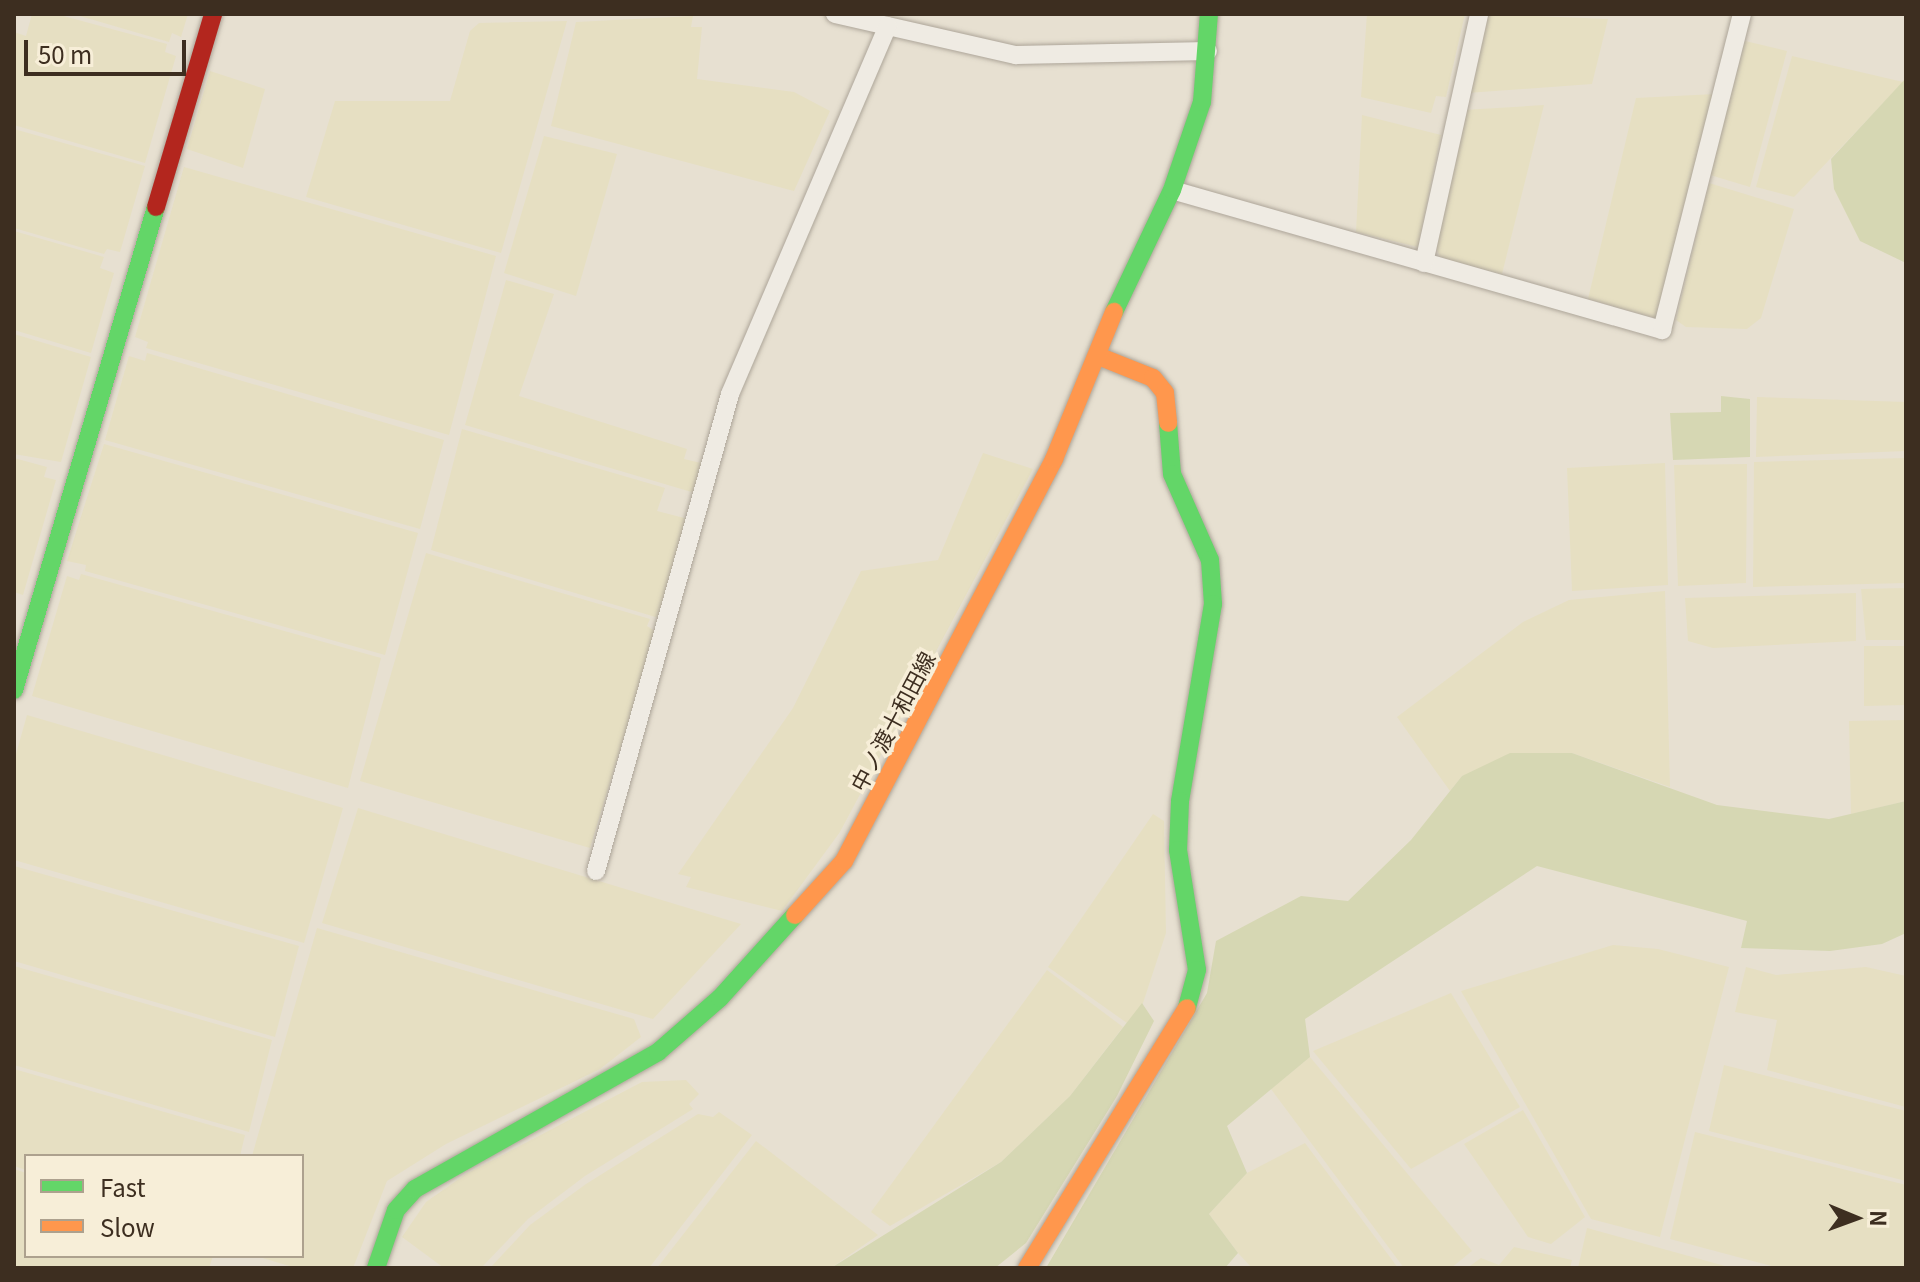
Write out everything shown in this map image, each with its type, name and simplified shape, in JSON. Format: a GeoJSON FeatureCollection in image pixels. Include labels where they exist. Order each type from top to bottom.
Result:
{"type":"FeatureCollection","features":[{"type":"Feature","properties":{"kind":"street"},"geometry":{"type":"LineString","coordinates":[[14,690],[213,14]]}},
{"type":"Feature","properties":{"kind":"street"},"geometry":{"type":"LineString","coordinates":[[835,14],[1016,55],[1208,51]]}},
{"type":"Feature","properties":{"kind":"street","name":"中ノ渡十和田線"},"geometry":{"type":"LineString","coordinates":[[376,1268],[396,1210],[415,1189],[658,1052],[720,998],[819,895],[844,861],[1054,459],[1133,264],[1172,190],[1202,102],[1209,14]]}},
{"type":"Feature","properties":{"kind":"street"},"geometry":{"type":"LineString","coordinates":[[1424,263],[1479,14]]}},
{"type":"Feature","properties":{"kind":"street"},"geometry":{"type":"LineString","coordinates":[[1172,190],[1662,330],[1742,14]]}},
{"type":"Feature","properties":{"kind":"street"},"geometry":{"type":"LineString","coordinates":[[596,871],[730,394],[888,26]]}},
{"type":"Feature","properties":{"kind":"street"},"geometry":{"type":"LineString","coordinates":[[1027,1268],[1187,1008],[1197,970],[1178,850],[1180,801],[1204,677],[1213,604],[1210,560],[1172,474],[1165,393],[1153,378],[1098,356]]}},
{"type":"Feature","properties":{"kind":"shaded area"},"geometry":{"type":"Polygon","coordinates":[[[32,14],[56,14],[167,44],[165,52],[176,56],[145,163],[14,125],[14,32],[26,36],[32,14]]]}},
{"type":"Feature","properties":{"kind":"shaded area"},"geometry":{"type":"Polygon","coordinates":[[[73,14],[188,14],[181,37],[172,33],[169,42],[73,14]]]}},
{"type":"Feature","properties":{"kind":"shaded area"},"geometry":{"type":"Polygon","coordinates":[[[1367,14],[1465,14],[1446,97],[1436,96],[1431,113],[1361,97],[1367,14]]]}},
{"type":"Feature","properties":{"kind":"shaded area"},"geometry":{"type":"Polygon","coordinates":[[[1485,14],[1608,19],[1592,84],[1467,93],[1485,14]]]}},
{"type":"Feature","properties":{"kind":"shaded area"},"geometry":{"type":"Polygon","coordinates":[[[693,16],[691,27],[702,27],[697,79],[794,92],[830,111],[794,191],[551,126],[576,22],[693,16]]]}},
{"type":"Feature","properties":{"kind":"shaded area"},"geometry":{"type":"Polygon","coordinates":[[[567,21],[501,253],[306,197],[335,101],[450,101],[470,31],[479,23],[567,21]]]}},
{"type":"Feature","properties":{"kind":"shaded area"},"geometry":{"type":"Polygon","coordinates":[[[1745,41],[1787,51],[1750,187],[1710,175],[1745,41]]]}},
{"type":"Feature","properties":{"kind":"shaded area"},"geometry":{"type":"Polygon","coordinates":[[[1792,56],[1903,82],[1794,197],[1756,187],[1792,56]]]}},
{"type":"Feature","properties":{"kind":"shaded area"},"geometry":{"type":"Polygon","coordinates":[[[210,71],[265,89],[243,168],[187,149],[210,71]]]}},
{"type":"Feature","properties":{"kind":"shaded area"},"geometry":{"type":"Polygon","coordinates":[[[1715,94],[1659,319],[1588,299],[1636,98],[1715,94]]]}},
{"type":"Feature","properties":{"kind":"shaded area"},"geometry":{"type":"Polygon","coordinates":[[[1544,105],[1502,274],[1441,259],[1434,243],[1464,110],[1544,105]]]}},
{"type":"Feature","properties":{"kind":"shaded area"},"geometry":{"type":"Polygon","coordinates":[[[1362,115],[1441,135],[1418,247],[1356,232],[1362,115]]]}},
{"type":"Feature","properties":{"kind":"shaded area"},"geometry":{"type":"Polygon","coordinates":[[[14,129],[145,166],[120,252],[107,249],[104,254],[14,228],[14,129]]]}},
{"type":"Feature","properties":{"kind":"shaded area"},"geometry":{"type":"Polygon","coordinates":[[[544,136],[617,154],[576,296],[504,273],[544,136]]]}},
{"type":"Feature","properties":{"kind":"shaded area"},"geometry":{"type":"Polygon","coordinates":[[[184,167],[496,256],[449,435],[146,348],[148,342],[135,337],[184,167]]]}},
{"type":"Feature","properties":{"kind":"shaded area"},"geometry":{"type":"Polygon","coordinates":[[[1709,183],[1794,209],[1761,318],[1747,329],[1686,327],[1676,320],[1709,183]]]}},
{"type":"Feature","properties":{"kind":"shaded area"},"geometry":{"type":"Polygon","coordinates":[[[14,231],[104,257],[100,268],[114,273],[91,353],[14,330],[14,231]]]}},
{"type":"Feature","properties":{"kind":"shaded area"},"geometry":{"type":"Polygon","coordinates":[[[506,280],[554,294],[519,396],[687,449],[684,459],[701,463],[695,493],[465,425],[506,280]]]}},
{"type":"Feature","properties":{"kind":"shaded area"},"geometry":{"type":"Polygon","coordinates":[[[14,334],[91,357],[61,462],[14,454],[14,334]]]}},
{"type":"Feature","properties":{"kind":"shaded area"},"geometry":{"type":"Polygon","coordinates":[[[147,353],[444,440],[420,529],[105,440],[129,356],[145,361],[147,353]]]}},
{"type":"Feature","properties":{"kind":"shaded area"},"geometry":{"type":"Polygon","coordinates":[[[1757,397],[1906,402],[1906,451],[1756,457],[1757,397]]]}},
{"type":"Feature","properties":{"kind":"shaded area"},"geometry":{"type":"Polygon","coordinates":[[[462,429],[665,488],[657,511],[688,519],[659,618],[431,550],[462,429]]]}},
{"type":"Feature","properties":{"kind":"shaded area"},"geometry":{"type":"Polygon","coordinates":[[[104,444],[418,533],[385,655],[85,571],[86,565],[67,561],[104,444]]]}},
{"type":"Feature","properties":{"kind":"shaded area"},"geometry":{"type":"Polygon","coordinates":[[[983,453],[1033,469],[840,832],[782,911],[686,887],[691,877],[678,874],[793,708],[861,571],[938,560],[983,453]]]}},
{"type":"Feature","properties":{"kind":"shaded area"},"geometry":{"type":"Polygon","coordinates":[[[14,458],[47,467],[44,477],[56,480],[23,595],[14,592],[14,458]]]}},
{"type":"Feature","properties":{"kind":"shaded area"},"geometry":{"type":"Polygon","coordinates":[[[1906,458],[1906,583],[1753,587],[1754,462],[1906,458]]]}},
{"type":"Feature","properties":{"kind":"shaded area"},"geometry":{"type":"Polygon","coordinates":[[[1665,463],[1668,585],[1572,591],[1567,468],[1665,463]]]}},
{"type":"Feature","properties":{"kind":"shaded area"},"geometry":{"type":"Polygon","coordinates":[[[1747,464],[1746,583],[1678,586],[1674,465],[1747,464]]]}},
{"type":"Feature","properties":{"kind":"shaded area"},"geometry":{"type":"Polygon","coordinates":[[[426,553],[650,619],[647,626],[656,632],[590,848],[360,781],[426,553]]]}},
{"type":"Feature","properties":{"kind":"shaded area"},"geometry":{"type":"Polygon","coordinates":[[[81,574],[381,658],[348,788],[32,696],[67,576],[79,580],[81,574]]]}},
{"type":"Feature","properties":{"kind":"shaded area"},"geometry":{"type":"Polygon","coordinates":[[[1906,588],[1906,640],[1866,640],[1861,589],[1906,588]]]}},
{"type":"Feature","properties":{"kind":"shaded area"},"geometry":{"type":"Polygon","coordinates":[[[1665,591],[1670,787],[1572,753],[1462,776],[1450,791],[1397,717],[1523,622],[1569,600],[1665,591]]]}},
{"type":"Feature","properties":{"kind":"shaded area"},"geometry":{"type":"Polygon","coordinates":[[[1856,593],[1856,641],[1713,648],[1688,641],[1685,598],[1856,593]]]}},
{"type":"Feature","properties":{"kind":"shaded area"},"geometry":{"type":"Polygon","coordinates":[[[1864,646],[1906,646],[1906,705],[1864,706],[1864,646]]]}},
{"type":"Feature","properties":{"kind":"shaded area"},"geometry":{"type":"Polygon","coordinates":[[[27,715],[343,808],[304,943],[14,860],[14,761],[27,715]]]}},
{"type":"Feature","properties":{"kind":"shaded area"},"geometry":{"type":"Polygon","coordinates":[[[1906,720],[1906,801],[1851,814],[1849,721],[1906,720]]]}},
{"type":"Feature","properties":{"kind":"shaded area"},"geometry":{"type":"Polygon","coordinates":[[[358,808],[741,924],[653,1019],[322,923],[358,808]]]}},
{"type":"Feature","properties":{"kind":"shaded area"},"geometry":{"type":"Polygon","coordinates":[[[1153,814],[1164,821],[1166,933],[1143,1003],[1127,1023],[1048,967],[1153,814]]]}},
{"type":"Feature","properties":{"kind":"shaded area"},"geometry":{"type":"Polygon","coordinates":[[[14,866],[299,946],[275,1037],[14,961],[14,866]]]}},
{"type":"Feature","properties":{"kind":"shaded area"},"geometry":{"type":"Polygon","coordinates":[[[317,928],[634,1019],[641,1037],[600,1069],[446,1144],[387,1181],[353,1268],[296,1268],[263,1258],[304,1258],[304,1154],[253,1154],[317,928]]]}},
{"type":"Feature","properties":{"kind":"shaded area"},"geometry":{"type":"Polygon","coordinates":[[[1613,945],[1658,949],[1729,967],[1660,1237],[1591,1219],[1461,991],[1613,945]]]}},
{"type":"Feature","properties":{"kind":"shaded area"},"geometry":{"type":"Polygon","coordinates":[[[14,966],[272,1040],[249,1132],[14,1065],[14,966]]]}},
{"type":"Feature","properties":{"kind":"shaded area"},"geometry":{"type":"Polygon","coordinates":[[[1746,967],[1776,975],[1866,967],[1906,976],[1906,1107],[1767,1070],[1777,1020],[1735,1012],[1746,967]]]}},
{"type":"Feature","properties":{"kind":"shaded area"},"geometry":{"type":"Polygon","coordinates":[[[1047,970],[1123,1027],[1070,1096],[1001,1162],[890,1226],[871,1212],[1047,970]]]}},
{"type":"Feature","properties":{"kind":"shaded area"},"geometry":{"type":"Polygon","coordinates":[[[1451,993],[1520,1107],[1411,1169],[1313,1051],[1451,993]]]}},
{"type":"Feature","properties":{"kind":"shaded area"},"geometry":{"type":"Polygon","coordinates":[[[1310,1057],[1472,1251],[1451,1268],[1404,1268],[1271,1089],[1310,1057]]]}},
{"type":"Feature","properties":{"kind":"shaded area"},"geometry":{"type":"Polygon","coordinates":[[[1724,1065],[1906,1111],[1906,1181],[1709,1131],[1724,1065]]]}},
{"type":"Feature","properties":{"kind":"shaded area"},"geometry":{"type":"Polygon","coordinates":[[[14,1069],[245,1135],[240,1154],[24,1154],[24,1169],[14,1166],[14,1069]]]}},
{"type":"Feature","properties":{"kind":"shaded area"},"geometry":{"type":"Polygon","coordinates":[[[686,1080],[699,1094],[689,1104],[693,1109],[585,1176],[528,1219],[481,1268],[444,1268],[402,1237],[426,1202],[466,1174],[642,1082],[686,1080]]]}},
{"type":"Feature","properties":{"kind":"shaded area"},"geometry":{"type":"Polygon","coordinates":[[[1523,1110],[1585,1217],[1551,1244],[1528,1237],[1464,1144],[1523,1110]]]}},
{"type":"Feature","properties":{"kind":"shaded area"},"geometry":{"type":"Polygon","coordinates":[[[719,1112],[752,1135],[649,1268],[490,1268],[530,1225],[586,1184],[698,1114],[713,1117],[719,1112]]]}},
{"type":"Feature","properties":{"kind":"shaded area"},"geometry":{"type":"Polygon","coordinates":[[[1695,1132],[1906,1185],[1906,1268],[1779,1268],[1670,1239],[1695,1132]]]}},
{"type":"Feature","properties":{"kind":"shaded area"},"geometry":{"type":"Polygon","coordinates":[[[756,1141],[878,1235],[831,1268],[657,1268],[756,1141]]]}},
{"type":"Feature","properties":{"kind":"shaded area"},"geometry":{"type":"Polygon","coordinates":[[[1305,1143],[1398,1268],[1252,1268],[1238,1253],[1209,1214],[1247,1173],[1305,1143]]]}},
{"type":"Feature","properties":{"kind":"shaded area"},"geometry":{"type":"Polygon","coordinates":[[[14,1169],[24,1172],[24,1258],[212,1258],[209,1268],[14,1268],[14,1169]]]}},
{"type":"Feature","properties":{"kind":"shaded area"},"geometry":{"type":"Polygon","coordinates":[[[1587,1228],[1725,1266],[1725,1268],[1578,1268],[1587,1228]]]}},
{"type":"Feature","properties":{"kind":"shaded area"},"geometry":{"type":"Polygon","coordinates":[[[1514,1247],[1572,1260],[1570,1268],[1467,1268],[1481,1258],[1499,1265],[1514,1247]]]}},
{"type":"Feature","properties":{"kind":"green space"},"geometry":{"type":"Polygon","coordinates":[[[1906,78],[1906,263],[1860,241],[1834,189],[1831,159],[1906,78]]]}},
{"type":"Feature","properties":{"kind":"green space"},"geometry":{"type":"Polygon","coordinates":[[[1721,396],[1750,399],[1750,457],[1673,460],[1670,413],[1721,412],[1721,396]]]}},
{"type":"Feature","properties":{"kind":"green space"},"geometry":{"type":"Polygon","coordinates":[[[1510,753],[1572,753],[1717,805],[1829,819],[1906,801],[1906,933],[1882,944],[1830,951],[1741,948],[1747,921],[1537,866],[1305,1019],[1310,1057],[1227,1126],[1247,1173],[1209,1214],[1238,1253],[1225,1268],[1046,1268],[1207,993],[1216,941],[1301,896],[1348,901],[1411,840],[1462,776],[1510,753]]]}},
{"type":"Feature","properties":{"kind":"green space"},"geometry":{"type":"Polygon","coordinates":[[[1142,1003],[1154,1021],[1117,1096],[1026,1243],[995,1268],[831,1268],[1001,1162],[1070,1096],[1142,1003]]]}},
{"type":"Feature","properties":{"kind":"traffic: fast"},"geometry":{"type":"LineString","coordinates":[[1114,312],[1172,190],[1202,102],[1209,14]]}},
{"type":"Feature","properties":{"kind":"traffic: fast"},"geometry":{"type":"LineString","coordinates":[[14,690],[156,207]]}},
{"type":"Feature","properties":{"kind":"traffic: fast"},"geometry":{"type":"LineString","coordinates":[[1168,423],[1172,474],[1210,560],[1213,604],[1180,801],[1178,850],[1197,970],[1187,1008]]}},
{"type":"Feature","properties":{"kind":"traffic: fast"},"geometry":{"type":"LineString","coordinates":[[376,1268],[396,1210],[415,1189],[658,1052],[720,998],[795,915]]}},
{"type":"Feature","properties":{"kind":"traffic: slow"},"geometry":{"type":"LineString","coordinates":[[795,915],[844,861],[1054,459],[1114,312]]}},
{"type":"Feature","properties":{"kind":"traffic: slow"},"geometry":{"type":"LineString","coordinates":[[1098,356],[1153,378],[1165,393],[1168,423]]}},
{"type":"Feature","properties":{"kind":"traffic: slow"},"geometry":{"type":"LineString","coordinates":[[1027,1268],[1187,1008]]}},
{"type":"Feature","properties":{"kind":"traffic: jam"},"geometry":{"type":"LineString","coordinates":[[156,207],[213,14]]}}]}
